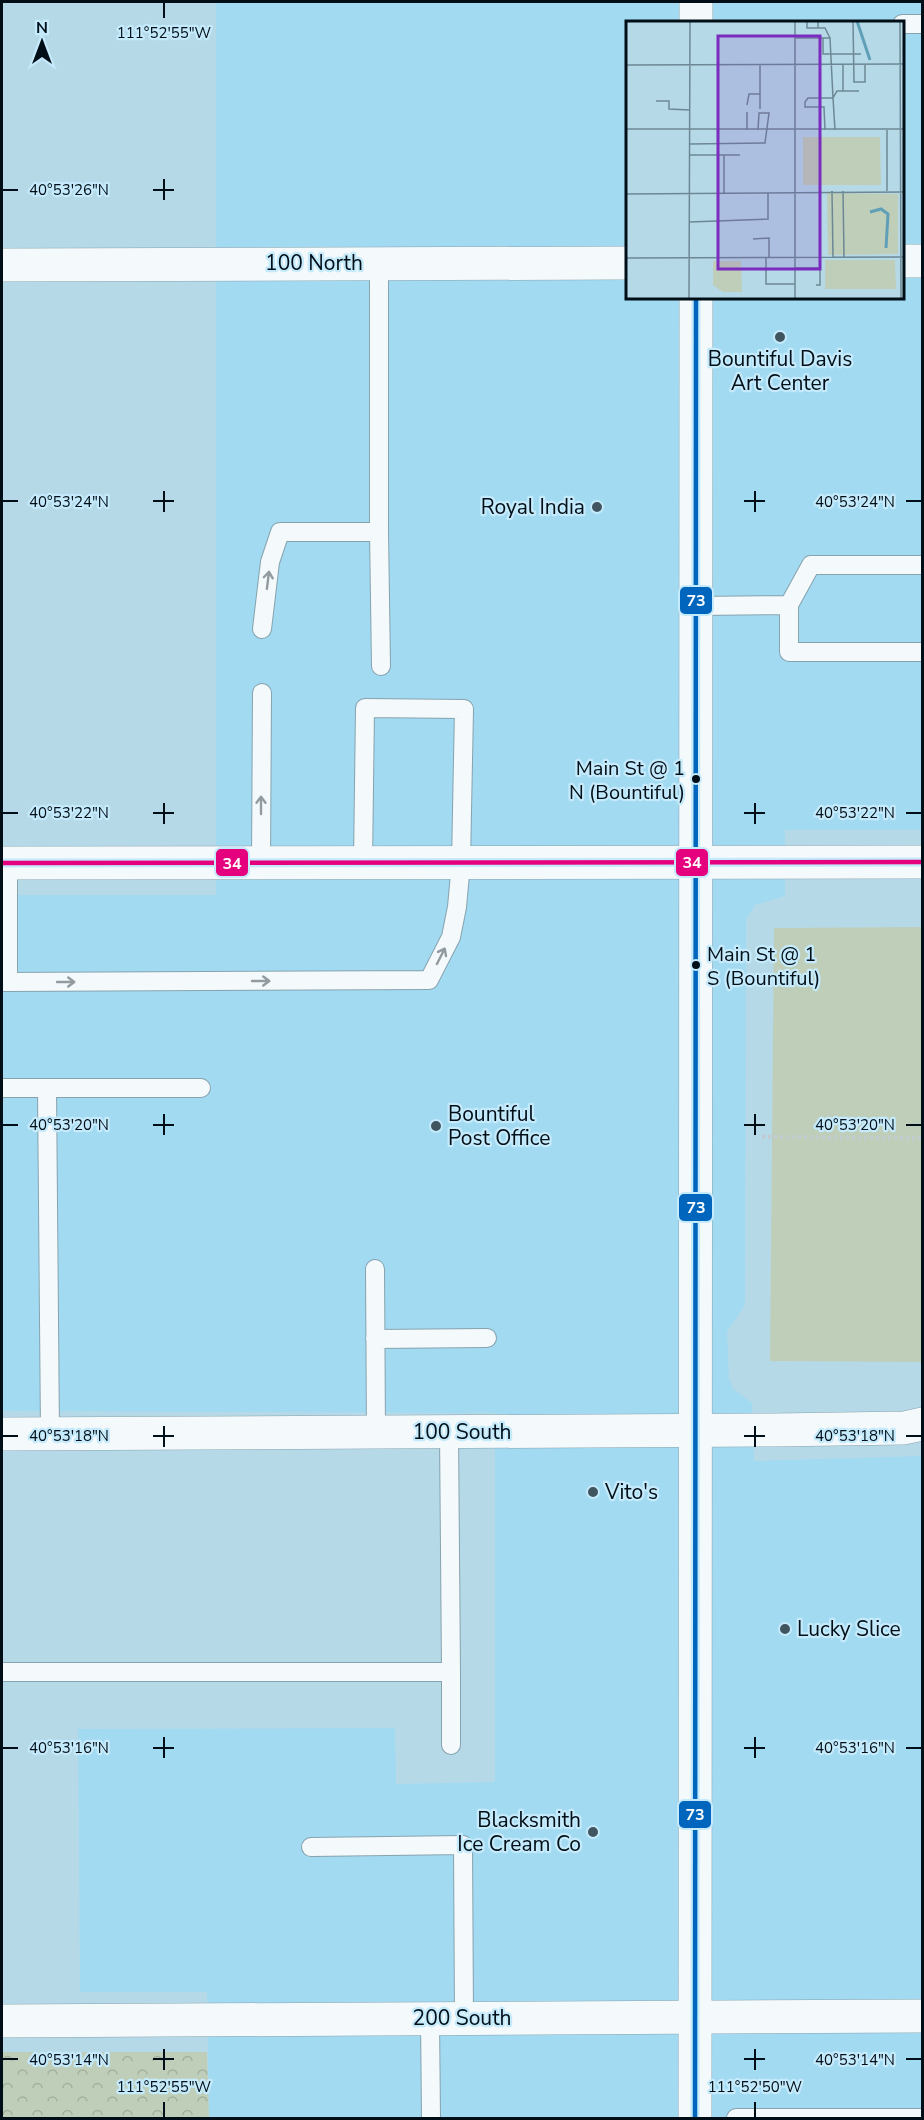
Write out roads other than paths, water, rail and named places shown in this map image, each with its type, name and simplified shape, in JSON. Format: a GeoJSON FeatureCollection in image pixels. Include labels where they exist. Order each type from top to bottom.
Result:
{"type":"FeatureCollection","features":[{"type":"Feature","properties":{"kind":"street"},"geometry":{"type":"LineString","coordinates":[[696,2],[696,21]]}},
{"type":"Feature","properties":{"kind":"street"},"geometry":{"type":"LineString","coordinates":[[903,261],[922,261]]}},
{"type":"Feature","properties":{"kind":"street","name":"100 North"},"geometry":{"type":"LineString","coordinates":[[2,265],[626,263]]}},
{"type":"Feature","properties":{"kind":"street"},"geometry":{"type":"LineString","coordinates":[[695,2118],[696,298]]}},
{"type":"Feature","properties":{"kind":"street"},"geometry":{"type":"LineString","coordinates":[[5,863],[922,862]]}},
{"type":"Feature","properties":{"kind":"street","name":"100 South"},"geometry":{"type":"LineString","coordinates":[[2,1434],[695,1431],[904,1428],[922,1425]]}},
{"type":"Feature","properties":{"kind":"street","name":"200 South"},"geometry":{"type":"LineString","coordinates":[[2,2021],[922,2016]]}},
{"type":"Feature","properties":{"kind":"lane"},"geometry":{"type":"LineString","coordinates":[[903,24],[922,24]]}},
{"type":"Feature","properties":{"kind":"lane"},"geometry":{"type":"LineString","coordinates":[[379,263],[381,666]]}},
{"type":"Feature","properties":{"kind":"lane"},"geometry":{"type":"LineString","coordinates":[[262,629],[270,562],[280,532],[379,532]]}},
{"type":"Feature","properties":{"kind":"lane"},"geometry":{"type":"LineString","coordinates":[[922,565],[811,565],[789,605],[789,652],[922,652]]}},
{"type":"Feature","properties":{"kind":"lane"},"geometry":{"type":"LineString","coordinates":[[696,606],[789,605]]}},
{"type":"Feature","properties":{"kind":"lane"},"geometry":{"type":"LineString","coordinates":[[261,863],[262,693]]}},
{"type":"Feature","properties":{"kind":"lane"},"geometry":{"type":"LineString","coordinates":[[5,863],[5,982],[429,980],[451,937],[457,908],[461,863],[464,709],[365,708],[363,863]]}},
{"type":"Feature","properties":{"kind":"lane"},"geometry":{"type":"LineString","coordinates":[[2,1088],[201,1088]]}},
{"type":"Feature","properties":{"kind":"lane"},"geometry":{"type":"LineString","coordinates":[[47,1088],[50,1434]]}},
{"type":"Feature","properties":{"kind":"lane"},"geometry":{"type":"LineString","coordinates":[[375,1269],[376,1432]]}},
{"type":"Feature","properties":{"kind":"lane"},"geometry":{"type":"LineString","coordinates":[[375,1339],[487,1338]]}},
{"type":"Feature","properties":{"kind":"lane"},"geometry":{"type":"LineString","coordinates":[[449,1432],[451,1745]]}},
{"type":"Feature","properties":{"kind":"lane"},"geometry":{"type":"LineString","coordinates":[[2,1672],[451,1672]]}},
{"type":"Feature","properties":{"kind":"lane"},"geometry":{"type":"LineString","coordinates":[[311,1847],[463,1845],[464,2018]]}},
{"type":"Feature","properties":{"kind":"lane"},"geometry":{"type":"LineString","coordinates":[[430,2018],[431,2118]]}},
{"type":"Feature","properties":{"kind":"lane"},"geometry":{"type":"LineString","coordinates":[[736,2118],[922,2118]]}},
{"type":"Feature","properties":{"kind":"place","name":"Bountiful Davis Art Center"},"geometry":{"type":"Point","coordinates":[780,337]}},
{"type":"Feature","properties":{"kind":"place","name":"Royal India"},"geometry":{"type":"Point","coordinates":[597,507]}},
{"type":"Feature","properties":{"kind":"place","name":"Main St @ 1 N (Bountiful)"},"geometry":{"type":"Point","coordinates":[696,779]}},
{"type":"Feature","properties":{"kind":"place","name":"Main St @ 1 S (Bountiful)"},"geometry":{"type":"Point","coordinates":[696,965]}},
{"type":"Feature","properties":{"kind":"place","name":"Bountiful Post Office"},"geometry":{"type":"Point","coordinates":[436,1126]}},
{"type":"Feature","properties":{"kind":"place","name":"Vito's"},"geometry":{"type":"Point","coordinates":[593,1492]}},
{"type":"Feature","properties":{"kind":"place","name":"Lucky Slice"},"geometry":{"type":"Point","coordinates":[785,1629]}},
{"type":"Feature","properties":{"kind":"place","name":"Blacksmith Ice Cream Co"},"geometry":{"type":"Point","coordinates":[593,1832]}}]}
